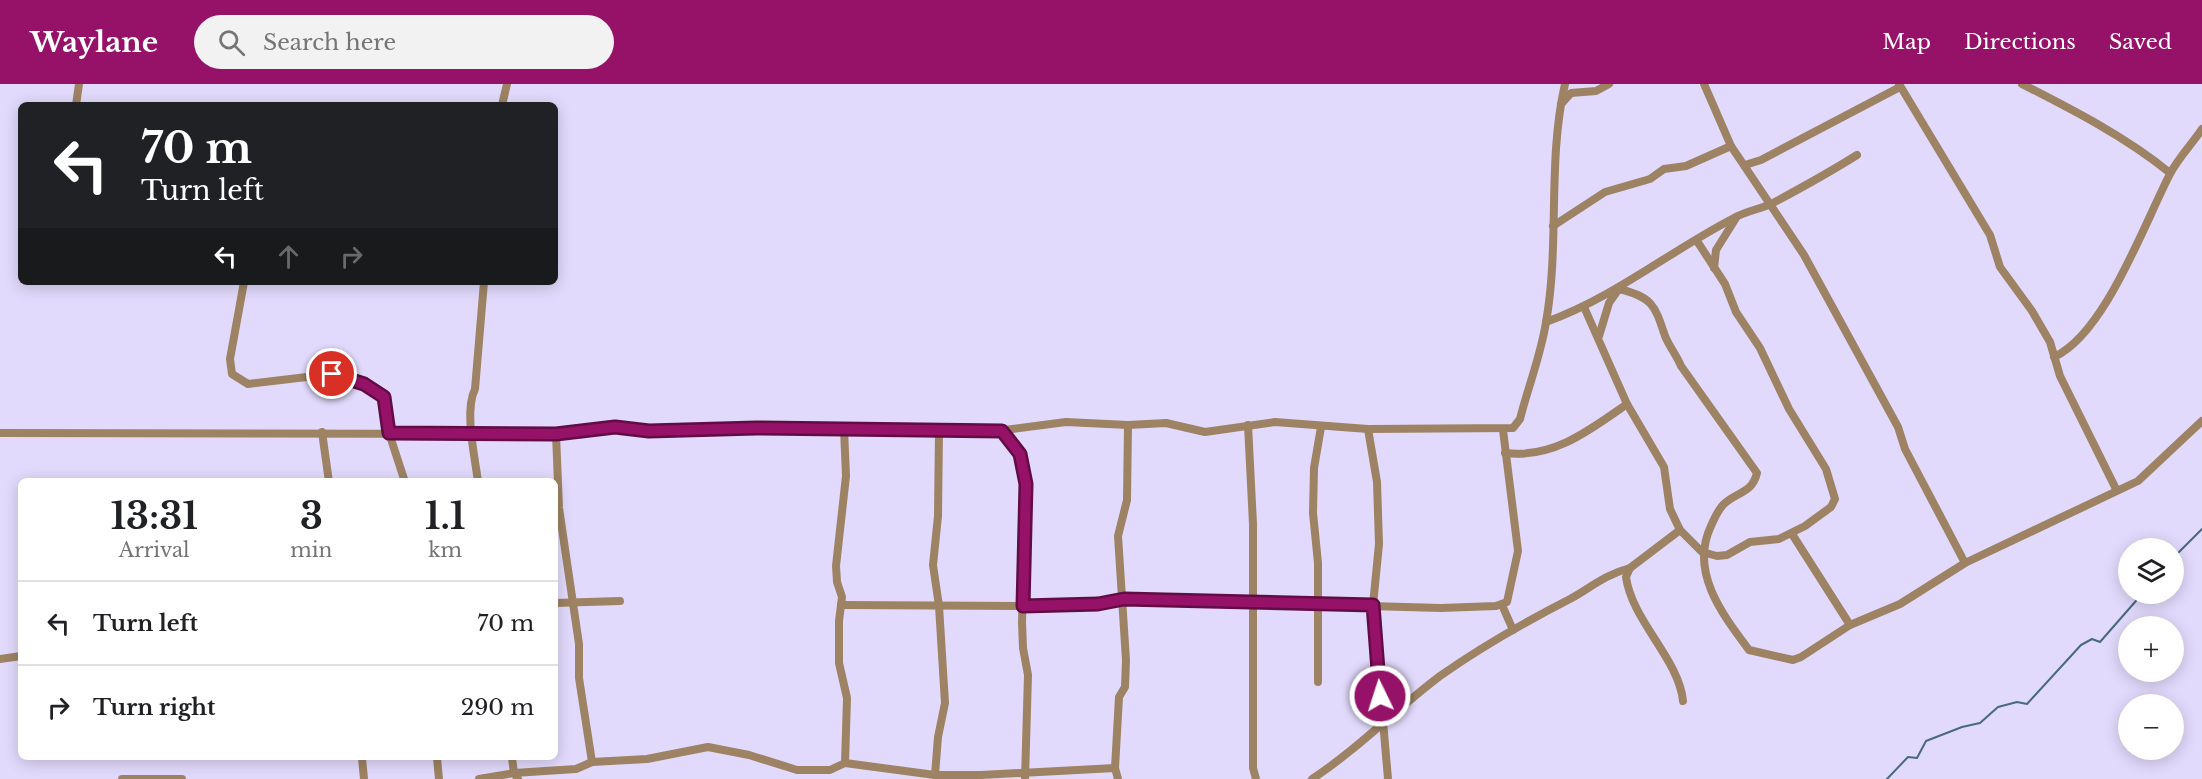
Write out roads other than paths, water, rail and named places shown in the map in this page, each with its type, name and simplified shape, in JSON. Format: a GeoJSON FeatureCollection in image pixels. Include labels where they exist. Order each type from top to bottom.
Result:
{"type":"FeatureCollection","features":[{"type":"Feature","properties":{"kind":"street"},"geometry":{"type":"LineString","coordinates":[[76,102],[79,84]]}},
{"type":"Feature","properties":{"kind":"street"},"geometry":{"type":"LineString","coordinates":[[503,102],[507,84]]}},
{"type":"Feature","properties":{"kind":"street"},"geometry":{"type":"LineString","coordinates":[[0,434],[322,432],[556,434],[615,427],[649,431],[844,429],[1002,431],[1066,422],[1128,425],[1166,423],[1205,432],[1275,422],[1368,429],[1503,430],[1513,428],[1520,419],[1546,322],[1560,105],[1565,84]]}},
{"type":"Feature","properties":{"kind":"street"},"geometry":{"type":"LineString","coordinates":[[1560,105],[1571,93],[1596,90],[1608,84]]}},
{"type":"Feature","properties":{"kind":"street"},"geometry":{"type":"LineString","coordinates":[[1704,84],[1731,146],[1804,255],[1898,427],[1905,449],[1965,563]]}},
{"type":"Feature","properties":{"kind":"street"},"geometry":{"type":"LineString","coordinates":[[2022,84],[2106,130],[2151,158],[2170,173]]}},
{"type":"Feature","properties":{"kind":"street"},"geometry":{"type":"LineString","coordinates":[[1745,165],[1778,152],[1899,86],[1990,236],[2000,267],[2032,310],[2050,342],[2060,376],[2116,489]]}},
{"type":"Feature","properties":{"kind":"street"},"geometry":{"type":"LineString","coordinates":[[2054,357],[2070,350],[2097,317],[2170,173],[2202,129]]}},
{"type":"Feature","properties":{"kind":"street"},"geometry":{"type":"LineString","coordinates":[[1553,226],[1605,192],[1650,179],[1664,169],[1686,166],[1731,146]]}},
{"type":"Feature","properties":{"kind":"street"},"geometry":{"type":"LineString","coordinates":[[1546,322],[1584,307],[1619,289],[1659,260],[1697,241],[1737,216],[1772,204],[1857,155]]}},
{"type":"Feature","properties":{"kind":"street"},"geometry":{"type":"LineString","coordinates":[[1714,268],[1716,250],[1737,216]]}},
{"type":"Feature","properties":{"kind":"street"},"geometry":{"type":"LineString","coordinates":[[1584,307],[1599,336],[1627,404],[1664,467],[1670,509],[1680,530],[1702,552],[1717,556],[1727,555],[1750,542],[1772,541],[1792,534],[1831,507],[1834,495],[1826,469],[1794,418],[1760,348],[1736,312],[1725,284],[1697,241]]}},
{"type":"Feature","properties":{"kind":"street"},"geometry":{"type":"LineString","coordinates":[[243,285],[230,359],[232,374],[248,384],[332,374],[364,384],[384,397],[389,433],[404,478]]}},
{"type":"Feature","properties":{"kind":"street"},"geometry":{"type":"LineString","coordinates":[[477,478],[471,434],[472,395],[475,389],[484,285]]}},
{"type":"Feature","properties":{"kind":"street"},"geometry":{"type":"LineString","coordinates":[[1599,336],[1610,303],[1619,289]]}},
{"type":"Feature","properties":{"kind":"street"},"geometry":{"type":"LineString","coordinates":[[1619,289],[1638,294],[1653,304],[1662,323],[1666,339],[1674,348],[1681,366],[1757,473],[1754,483],[1747,492],[1725,503],[1705,538],[1702,552],[1712,597],[1749,651],[1793,660],[1850,625],[1900,604],[1965,563],[2116,489],[2138,481],[2202,421]]}},
{"type":"Feature","properties":{"kind":"street"},"geometry":{"type":"LineString","coordinates":[[1505,453],[1521,455],[1555,449],[1596,426],[1627,404]]}},
{"type":"Feature","properties":{"kind":"street"},"geometry":{"type":"LineString","coordinates":[[1118,779],[1115,768],[1119,697],[1125,687],[1124,599],[1118,536],[1127,500],[1128,425]]}},
{"type":"Feature","properties":{"kind":"street"},"geometry":{"type":"LineString","coordinates":[[1248,425],[1253,524],[1253,768],[1256,779]]}},
{"type":"Feature","properties":{"kind":"street"},"geometry":{"type":"LineString","coordinates":[[1318,682],[1320,660],[1317,604],[1318,563],[1313,513],[1314,468],[1321,427]]}},
{"type":"Feature","properties":{"kind":"street"},"geometry":{"type":"LineString","coordinates":[[844,429],[846,476],[836,567],[841,605],[839,663],[847,698],[845,763]]}},
{"type":"Feature","properties":{"kind":"street"},"geometry":{"type":"LineString","coordinates":[[1368,429],[1377,482],[1380,544],[1373,605],[1388,779]]}},
{"type":"Feature","properties":{"kind":"street"},"geometry":{"type":"LineString","coordinates":[[935,775],[938,736],[945,703],[939,606],[933,565],[938,516],[939,430]]}},
{"type":"Feature","properties":{"kind":"street"},"geometry":{"type":"LineString","coordinates":[[841,605],[1023,606],[1098,604],[1124,599],[1441,608],[1502,604],[1508,602],[1518,551],[1503,430]]}},
{"type":"Feature","properties":{"kind":"street"},"geometry":{"type":"LineString","coordinates":[[1002,431],[1020,454],[1026,484],[1023,606],[1023,648],[1028,675],[1026,776]]}},
{"type":"Feature","properties":{"kind":"street"},"geometry":{"type":"LineString","coordinates":[[322,432],[328,478]]}},
{"type":"Feature","properties":{"kind":"street"},"geometry":{"type":"LineString","coordinates":[[556,434],[558,478]]}},
{"type":"Feature","properties":{"kind":"street"},"geometry":{"type":"LineString","coordinates":[[558,483],[559,508],[579,644],[579,678],[592,762]]}},
{"type":"Feature","properties":{"kind":"street"},"geometry":{"type":"LineString","coordinates":[[1312,779],[1382,725],[1440,676],[1609,574],[1630,568],[1680,530]]}},
{"type":"Feature","properties":{"kind":"street"},"geometry":{"type":"LineString","coordinates":[[1792,534],[1850,625]]}},
{"type":"Feature","properties":{"kind":"street"},"geometry":{"type":"LineString","coordinates":[[1630,568],[1626,577],[1627,584],[1654,641],[1682,686],[1683,701]]}},
{"type":"Feature","properties":{"kind":"street"},"geometry":{"type":"LineString","coordinates":[[558,603],[620,601]]}},
{"type":"Feature","properties":{"kind":"street"},"geometry":{"type":"LineString","coordinates":[[1502,604],[1513,630]]}},
{"type":"Feature","properties":{"kind":"street"},"geometry":{"type":"LineString","coordinates":[[0,659],[18,656]]}},
{"type":"Feature","properties":{"kind":"street"},"geometry":{"type":"LineString","coordinates":[[479,779],[576,769],[592,762],[647,759],[708,747],[749,755],[797,770],[830,770],[845,763],[935,775],[1026,776],[1115,768]]}},
{"type":"Feature","properties":{"kind":"street"},"geometry":{"type":"LineString","coordinates":[[362,760],[364,779]]}},
{"type":"Feature","properties":{"kind":"street"},"geometry":{"type":"LineString","coordinates":[[437,760],[439,779]]}},
{"type":"Feature","properties":{"kind":"street"},"geometry":{"type":"LineString","coordinates":[[512,760],[516,776]]}},
{"type":"Feature","properties":{"kind":"street"},"geometry":{"type":"LineString","coordinates":[[122,779],[182,779]]}},
{"type":"Feature","properties":{"kind":"waterway"},"geometry":{"type":"LineString","coordinates":[[2184,547],[2202,529]]}},
{"type":"Feature","properties":{"kind":"waterway"},"geometry":{"type":"LineString","coordinates":[[1887,779],[1908,757],[1917,758],[1926,741],[1962,727],[1980,723],[1998,707],[2017,702],[2027,704],[2081,645],[2092,639],[2100,642],[2133,604]]}}]}
